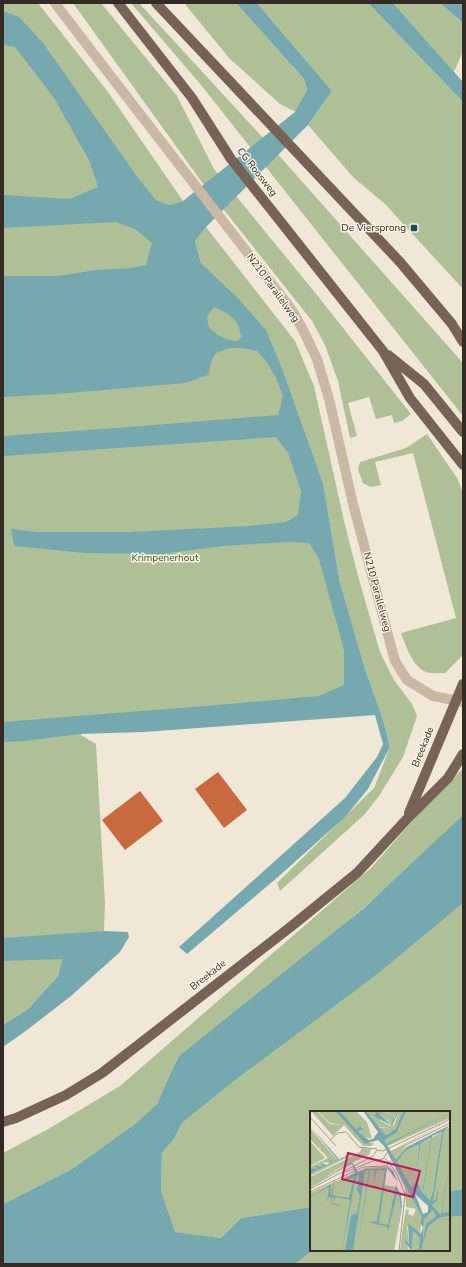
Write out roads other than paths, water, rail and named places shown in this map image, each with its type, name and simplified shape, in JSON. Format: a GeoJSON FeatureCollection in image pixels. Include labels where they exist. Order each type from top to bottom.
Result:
{"type":"FeatureCollection","features":[{"type":"Feature","properties":{"kind":"main road","name":"CG Roosweg"},"geometry":{"type":"LineString","coordinates":[[118,3],[192,98],[231,160],[383,351],[410,398],[463,465]]}},
{"type":"Feature","properties":{"kind":"main road"},"geometry":{"type":"LineString","coordinates":[[156,3],[400,262],[452,324],[463,342]]}},
{"type":"Feature","properties":{"kind":"main road"},"geometry":{"type":"LineString","coordinates":[[452,324],[463,331]]}},
{"type":"Feature","properties":{"kind":"main road","name":"CG Roosweg"},"geometry":{"type":"LineString","coordinates":[[383,351],[424,384],[463,432]]}},
{"type":"Feature","properties":{"kind":"main road","name":"Breekade"},"geometry":{"type":"LineString","coordinates":[[407,819],[459,701],[463,684]]}},
{"type":"Feature","properties":{"kind":"main road","name":"Breekade"},"geometry":{"type":"LineString","coordinates":[[3,1122],[16,1118],[66,1095],[102,1073],[286,930],[357,873],[407,819],[448,778],[463,754]]}},
{"type":"Feature","properties":{"kind":"street","name":"N210 Parallelweg"},"geometry":{"type":"LineString","coordinates":[[55,3],[138,113],[292,310],[317,359],[330,399],[353,504],[395,661],[407,680],[433,696],[459,701]]}},
{"type":"Feature","properties":{"kind":"water"},"geometry":{"type":"Polygon","coordinates":[[[236,3],[257,3],[332,91],[308,125],[206,227],[195,241],[201,263],[235,295],[266,330],[282,368],[323,483],[340,583],[390,747],[368,789],[345,817],[278,877],[187,954],[179,947],[345,798],[377,757],[383,744],[375,715],[144,732],[79,734],[25,741],[3,742],[3,722],[319,696],[344,685],[344,650],[319,559],[309,543],[289,542],[223,546],[162,554],[85,553],[14,546],[11,529],[37,532],[130,532],[249,526],[286,522],[298,515],[301,491],[288,453],[276,437],[3,456],[3,436],[278,415],[283,396],[276,378],[266,361],[257,351],[243,348],[229,348],[216,353],[212,360],[208,375],[185,383],[58,394],[3,397],[3,276],[58,276],[146,265],[152,243],[135,229],[116,222],[3,228],[3,195],[70,199],[98,187],[89,160],[54,98],[15,47],[3,45],[3,11],[19,17],[43,43],[136,175],[156,200],[169,205],[183,201],[295,112],[307,90],[304,79],[236,3]],[[214,307],[207,317],[209,328],[225,339],[238,341],[241,337],[236,321],[214,307]]]}},
{"type":"Feature","properties":{"kind":"water"},"geometry":{"type":"Polygon","coordinates":[[[368,3],[393,3],[463,82],[463,102],[368,3]]]}},
{"type":"Feature","properties":{"kind":"water"},"geometry":{"type":"Polygon","coordinates":[[[440,3],[463,3],[463,23],[440,3]]]}},
{"type":"Feature","properties":{"kind":"water"},"geometry":{"type":"Polygon","coordinates":[[[463,815],[463,903],[376,975],[234,1081],[182,1123],[174,1139],[162,1153],[161,1191],[175,1232],[221,1238],[241,1218],[310,1207],[310,1251],[312,1251],[295,1264],[3,1264],[3,1204],[72,1169],[135,1124],[157,1104],[179,1056],[363,909],[463,815]]]}},
{"type":"Feature","properties":{"kind":"water"},"geometry":{"type":"Polygon","coordinates":[[[104,931],[128,932],[129,937],[120,952],[71,996],[3,1047],[3,1025],[28,1009],[58,976],[63,959],[3,961],[3,938],[104,931]]]}},
{"type":"Feature","properties":{"kind":"water"},"geometry":{"type":"Polygon","coordinates":[[[463,1189],[463,1216],[450,1217],[450,1191],[463,1189]]]}},
{"type":"Feature","properties":{"kind":"place","name":"De Viersprong"},"geometry":{"type":"Point","coordinates":[414,228]}},
{"type":"Feature","properties":{"kind":"park label","name":"Krimpenerhout"},"geometry":{"type":"Point","coordinates":[165,558]}}]}
